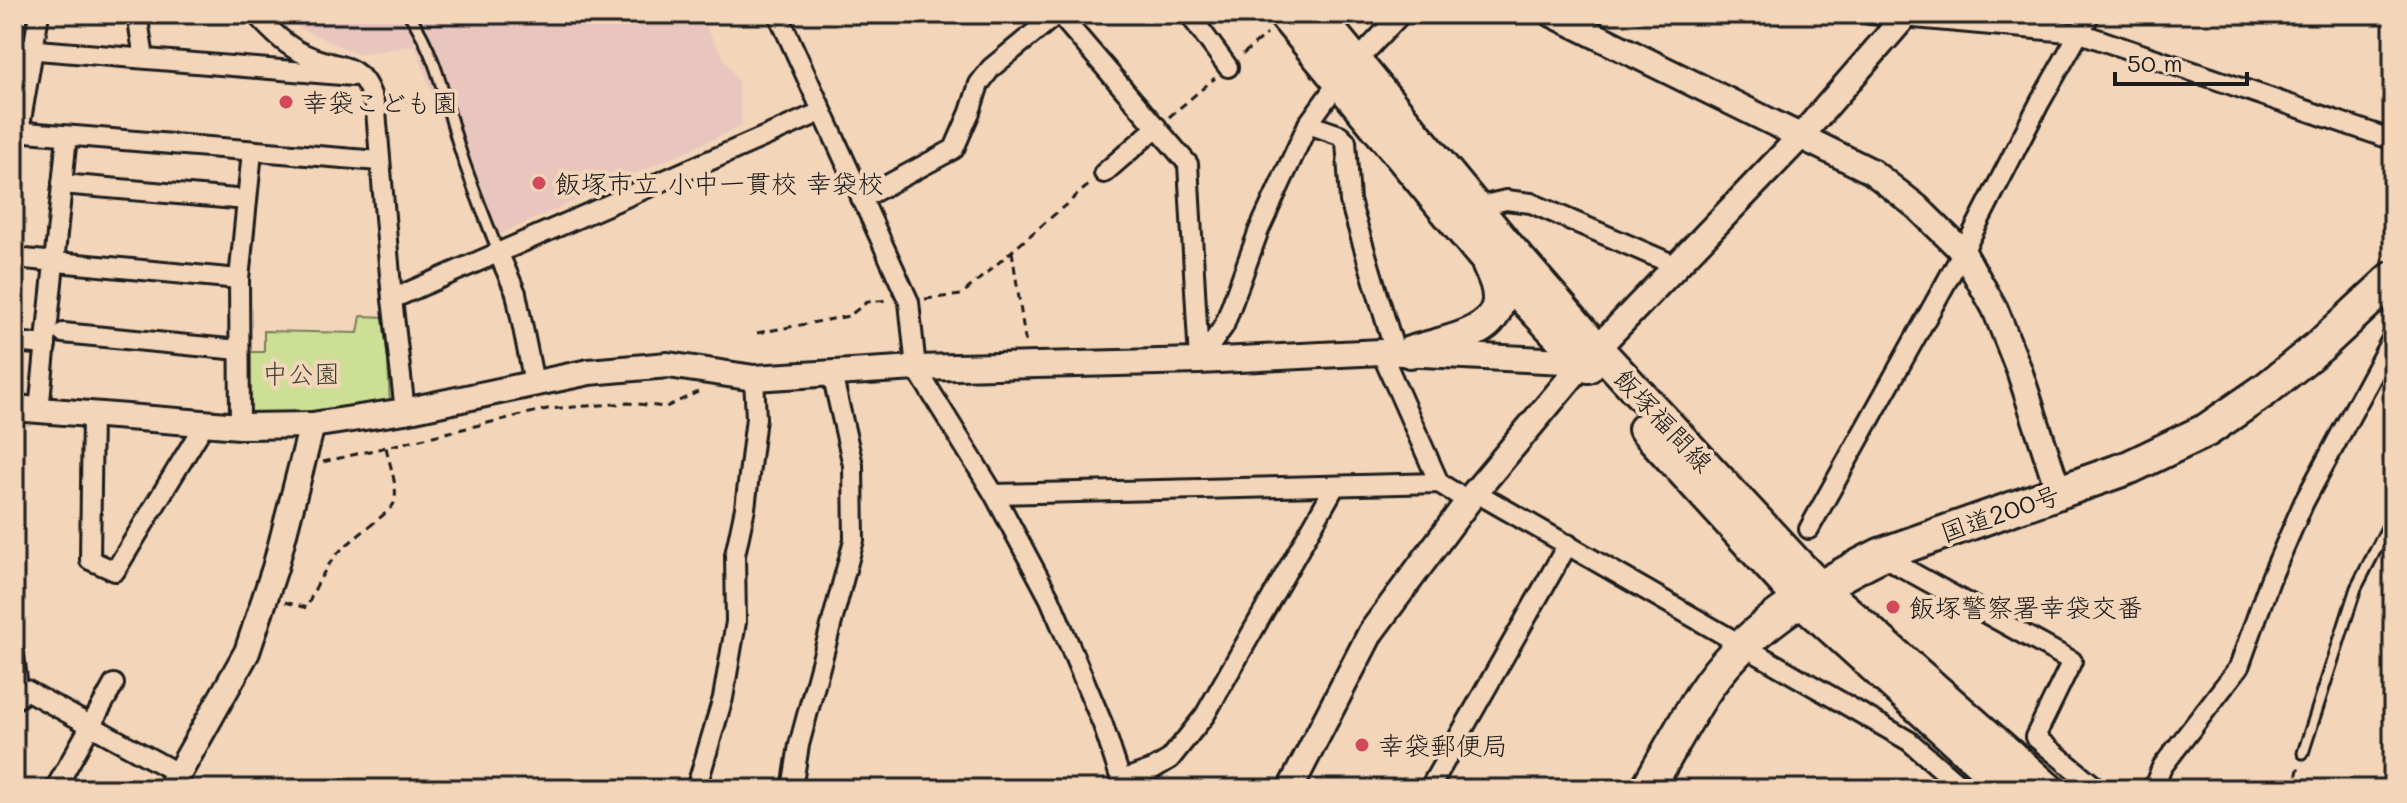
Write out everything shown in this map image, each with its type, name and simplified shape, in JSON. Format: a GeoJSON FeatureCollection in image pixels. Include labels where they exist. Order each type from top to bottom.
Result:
{"type":"FeatureCollection","features":[{"type":"Feature","properties":{"kind":"highway","name":"国道200号"},"geometry":{"type":"LineString","coordinates":[[1647,789],[1704,691],[1742,646],[1768,624],[1880,555],[2130,467],[2207,430],[2277,381],[2393,278]]}},
{"type":"Feature","properties":{"kind":"main road","name":"飯塚福間線"},"geometry":{"type":"LineString","coordinates":[[1283,14],[1348,71],[1476,207],[1591,356]]}},
{"type":"Feature","properties":{"kind":"main road","name":"飯塚福間線"},"geometry":{"type":"LineString","coordinates":[[1317,14],[1348,71],[1481,254],[1591,356],[1811,595],[2008,789]]}},
{"type":"Feature","properties":{"kind":"main road"},"geometry":{"type":"LineString","coordinates":[[1395,352],[1480,331],[1489,322],[1498,296],[1497,283],[1481,254]]}},
{"type":"Feature","properties":{"kind":"main road","name":"飯塚福間線"},"geometry":{"type":"LineString","coordinates":[[1811,595],[2049,789]]}},
{"type":"Feature","properties":{"kind":"street"},"geometry":{"type":"LineString","coordinates":[[39,14],[23,48],[16,132],[379,161]]}},
{"type":"Feature","properties":{"kind":"street"},"geometry":{"type":"LineString","coordinates":[[137,14],[144,58]]}},
{"type":"Feature","properties":{"kind":"street"},"geometry":{"type":"LineString","coordinates":[[256,14],[271,30],[303,54],[344,65],[371,89],[376,111],[405,411]]}},
{"type":"Feature","properties":{"kind":"street"},"geometry":{"type":"LineString","coordinates":[[778,14],[909,302],[916,368],[994,494],[1050,599],[1103,725],[1121,786],[1170,759],[1205,715],[1334,488]]}},
{"type":"Feature","properties":{"kind":"street"},"geometry":{"type":"LineString","coordinates":[[861,199],[954,149],[979,84],[991,68],[1058,14],[1188,164],[1199,361]]}},
{"type":"Feature","properties":{"kind":"street"},"geometry":{"type":"LineString","coordinates":[[1189,14],[1228,67]]}},
{"type":"Feature","properties":{"kind":"street"},"geometry":{"type":"LineString","coordinates":[[1199,361],[1224,326],[1259,230],[1308,124],[1348,71],[1401,14]]}},
{"type":"Feature","properties":{"kind":"street"},"geometry":{"type":"LineString","coordinates":[[1552,14],[1871,171],[1917,207],[1963,252],[1995,309],[2019,370],[2059,493]]}},
{"type":"Feature","properties":{"kind":"street"},"geometry":{"type":"LineString","coordinates":[[1870,14],[2080,33],[2393,140]]}},
{"type":"Feature","properties":{"kind":"street"},"geometry":{"type":"LineString","coordinates":[[1809,529],[1963,252],[2040,102],[2090,14]]}},
{"type":"Feature","properties":{"kind":"street"},"geometry":{"type":"LineString","coordinates":[[1290,789],[1371,632],[1472,497],[1591,356],[1801,136],[1906,15]]}},
{"type":"Feature","properties":{"kind":"street"},"geometry":{"type":"LineString","coordinates":[[23,48],[360,77]]}},
{"type":"Feature","properties":{"kind":"street"},"geometry":{"type":"LineString","coordinates":[[392,299],[821,112]]}},
{"type":"Feature","properties":{"kind":"street"},"geometry":{"type":"LineString","coordinates":[[1308,124],[1340,135],[1346,141],[1350,201],[1395,352],[1439,483]]}},
{"type":"Feature","properties":{"kind":"street"},"geometry":{"type":"LineString","coordinates":[[1104,173],[1157,127]]}},
{"type":"Feature","properties":{"kind":"street"},"geometry":{"type":"LineString","coordinates":[[39,410],[67,136]]}},
{"type":"Feature","properties":{"kind":"street"},"geometry":{"type":"LineString","coordinates":[[240,426],[239,279],[252,152]]}},
{"type":"Feature","properties":{"kind":"street"},"geometry":{"type":"LineString","coordinates":[[62,184],[247,200]]}},
{"type":"Feature","properties":{"kind":"street"},"geometry":{"type":"LineString","coordinates":[[1476,207],[1506,200],[1531,203],[1677,266]]}},
{"type":"Feature","properties":{"kind":"street"},"geometry":{"type":"LineString","coordinates":[[498,252],[516,293],[534,383]]}},
{"type":"Feature","properties":{"kind":"street"},"geometry":{"type":"LineString","coordinates":[[14,258],[239,279]]}},
{"type":"Feature","properties":{"kind":"street"},"geometry":{"type":"LineString","coordinates":[[63,333],[239,350]]}},
{"type":"Feature","properties":{"kind":"street"},"geometry":{"type":"LineString","coordinates":[[2153,789],[2162,767],[2239,667],[2270,580],[2304,502],[2393,337]]}},
{"type":"Feature","properties":{"kind":"street"},"geometry":{"type":"LineString","coordinates":[[14,342],[46,345]]}},
{"type":"Feature","properties":{"kind":"street"},"geometry":{"type":"LineString","coordinates":[[14,408],[240,426],[312,425],[405,411],[589,372],[668,365],[743,376],[1395,352],[1591,356]]}},
{"type":"Feature","properties":{"kind":"street"},"geometry":{"type":"LineString","coordinates":[[792,789],[799,745],[854,540],[853,465],[832,374]]}},
{"type":"Feature","properties":{"kind":"street"},"geometry":{"type":"LineString","coordinates":[[696,789],[723,698],[736,622],[735,555],[745,508],[756,418],[743,376]]}},
{"type":"Feature","properties":{"kind":"street"},"geometry":{"type":"LineString","coordinates":[[92,414],[90,560],[115,571],[205,423]]}},
{"type":"Feature","properties":{"kind":"street"},"geometry":{"type":"LineString","coordinates":[[16,698],[26,690],[91,724],[174,782],[247,652],[312,425]]}},
{"type":"Feature","properties":{"kind":"street"},"geometry":{"type":"LineString","coordinates":[[994,494],[1334,488],[1439,483],[1568,544],[1909,741],[1964,789]]}},
{"type":"Feature","properties":{"kind":"street"},"geometry":{"type":"LineString","coordinates":[[1429,789],[1568,544]]}},
{"type":"Feature","properties":{"kind":"street"},"geometry":{"type":"LineString","coordinates":[[1880,555],[2072,661],[2035,737],[2098,789]]}},
{"type":"Feature","properties":{"kind":"street"},"geometry":{"type":"LineString","coordinates":[[14,654],[16,698]]}},
{"type":"Feature","properties":{"kind":"street"},"geometry":{"type":"LineString","coordinates":[[55,789],[114,684]]}},
{"type":"Feature","properties":{"kind":"lane"},"geometry":{"type":"LineString","coordinates":[[409,14],[424,36],[443,85],[460,152],[498,252]]}},
{"type":"Feature","properties":{"kind":"lane"},"geometry":{"type":"LineString","coordinates":[[2303,753],[2356,588],[2393,516]]}},
{"type":"Feature","properties":{"kind":"path"},"geometry":{"type":"LineString","coordinates":[[757,333],[849,316],[867,302],[878,299],[909,302],[961,295],[1104,173]]}},
{"type":"Feature","properties":{"kind":"path"},"geometry":{"type":"LineString","coordinates":[[1012,251],[1026,350],[1025,364]]}},
{"type":"Feature","properties":{"kind":"path"},"geometry":{"type":"LineString","coordinates":[[302,465],[547,409],[628,403],[666,407],[704,389],[743,376]]}},
{"type":"Feature","properties":{"kind":"path"},"geometry":{"type":"LineString","coordinates":[[265,596],[307,608],[314,589],[337,554],[367,525],[392,509],[396,499],[386,447]]}},
{"type":"Feature","properties":{"kind":"path"},"geometry":{"type":"LineString","coordinates":[[2293,789],[2303,753]]}},
{"type":"Feature","properties":{"kind":"shaded area","name":"飯塚市立 小中一貫校 幸袋校"},"geometry":{"type":"Polygon","coordinates":[[[274,14],[698,14],[737,80],[742,126],[485,241],[415,45],[357,54],[274,14]]]}},
{"type":"Feature","properties":{"kind":"green space","name":"中公園"},"geometry":{"type":"Polygon","coordinates":[[[361,316],[386,317],[390,405],[350,412],[250,413],[246,404],[244,352],[264,352],[264,331],[358,333],[361,316]]]}},
{"type":"Feature","properties":{"kind":"place","name":"幸袋こども園"},"geometry":{"type":"Point","coordinates":[286,102]}},
{"type":"Feature","properties":{"kind":"place","name":"飯塚市立 小中一貫校 幸袋校"},"geometry":{"type":"Point","coordinates":[539,183]}},
{"type":"Feature","properties":{"kind":"place","name":"飯塚警察署幸袋交番"},"geometry":{"type":"Point","coordinates":[1893,607]}},
{"type":"Feature","properties":{"kind":"place","name":"幸袋郵便局"},"geometry":{"type":"Point","coordinates":[1362,745]}}]}
